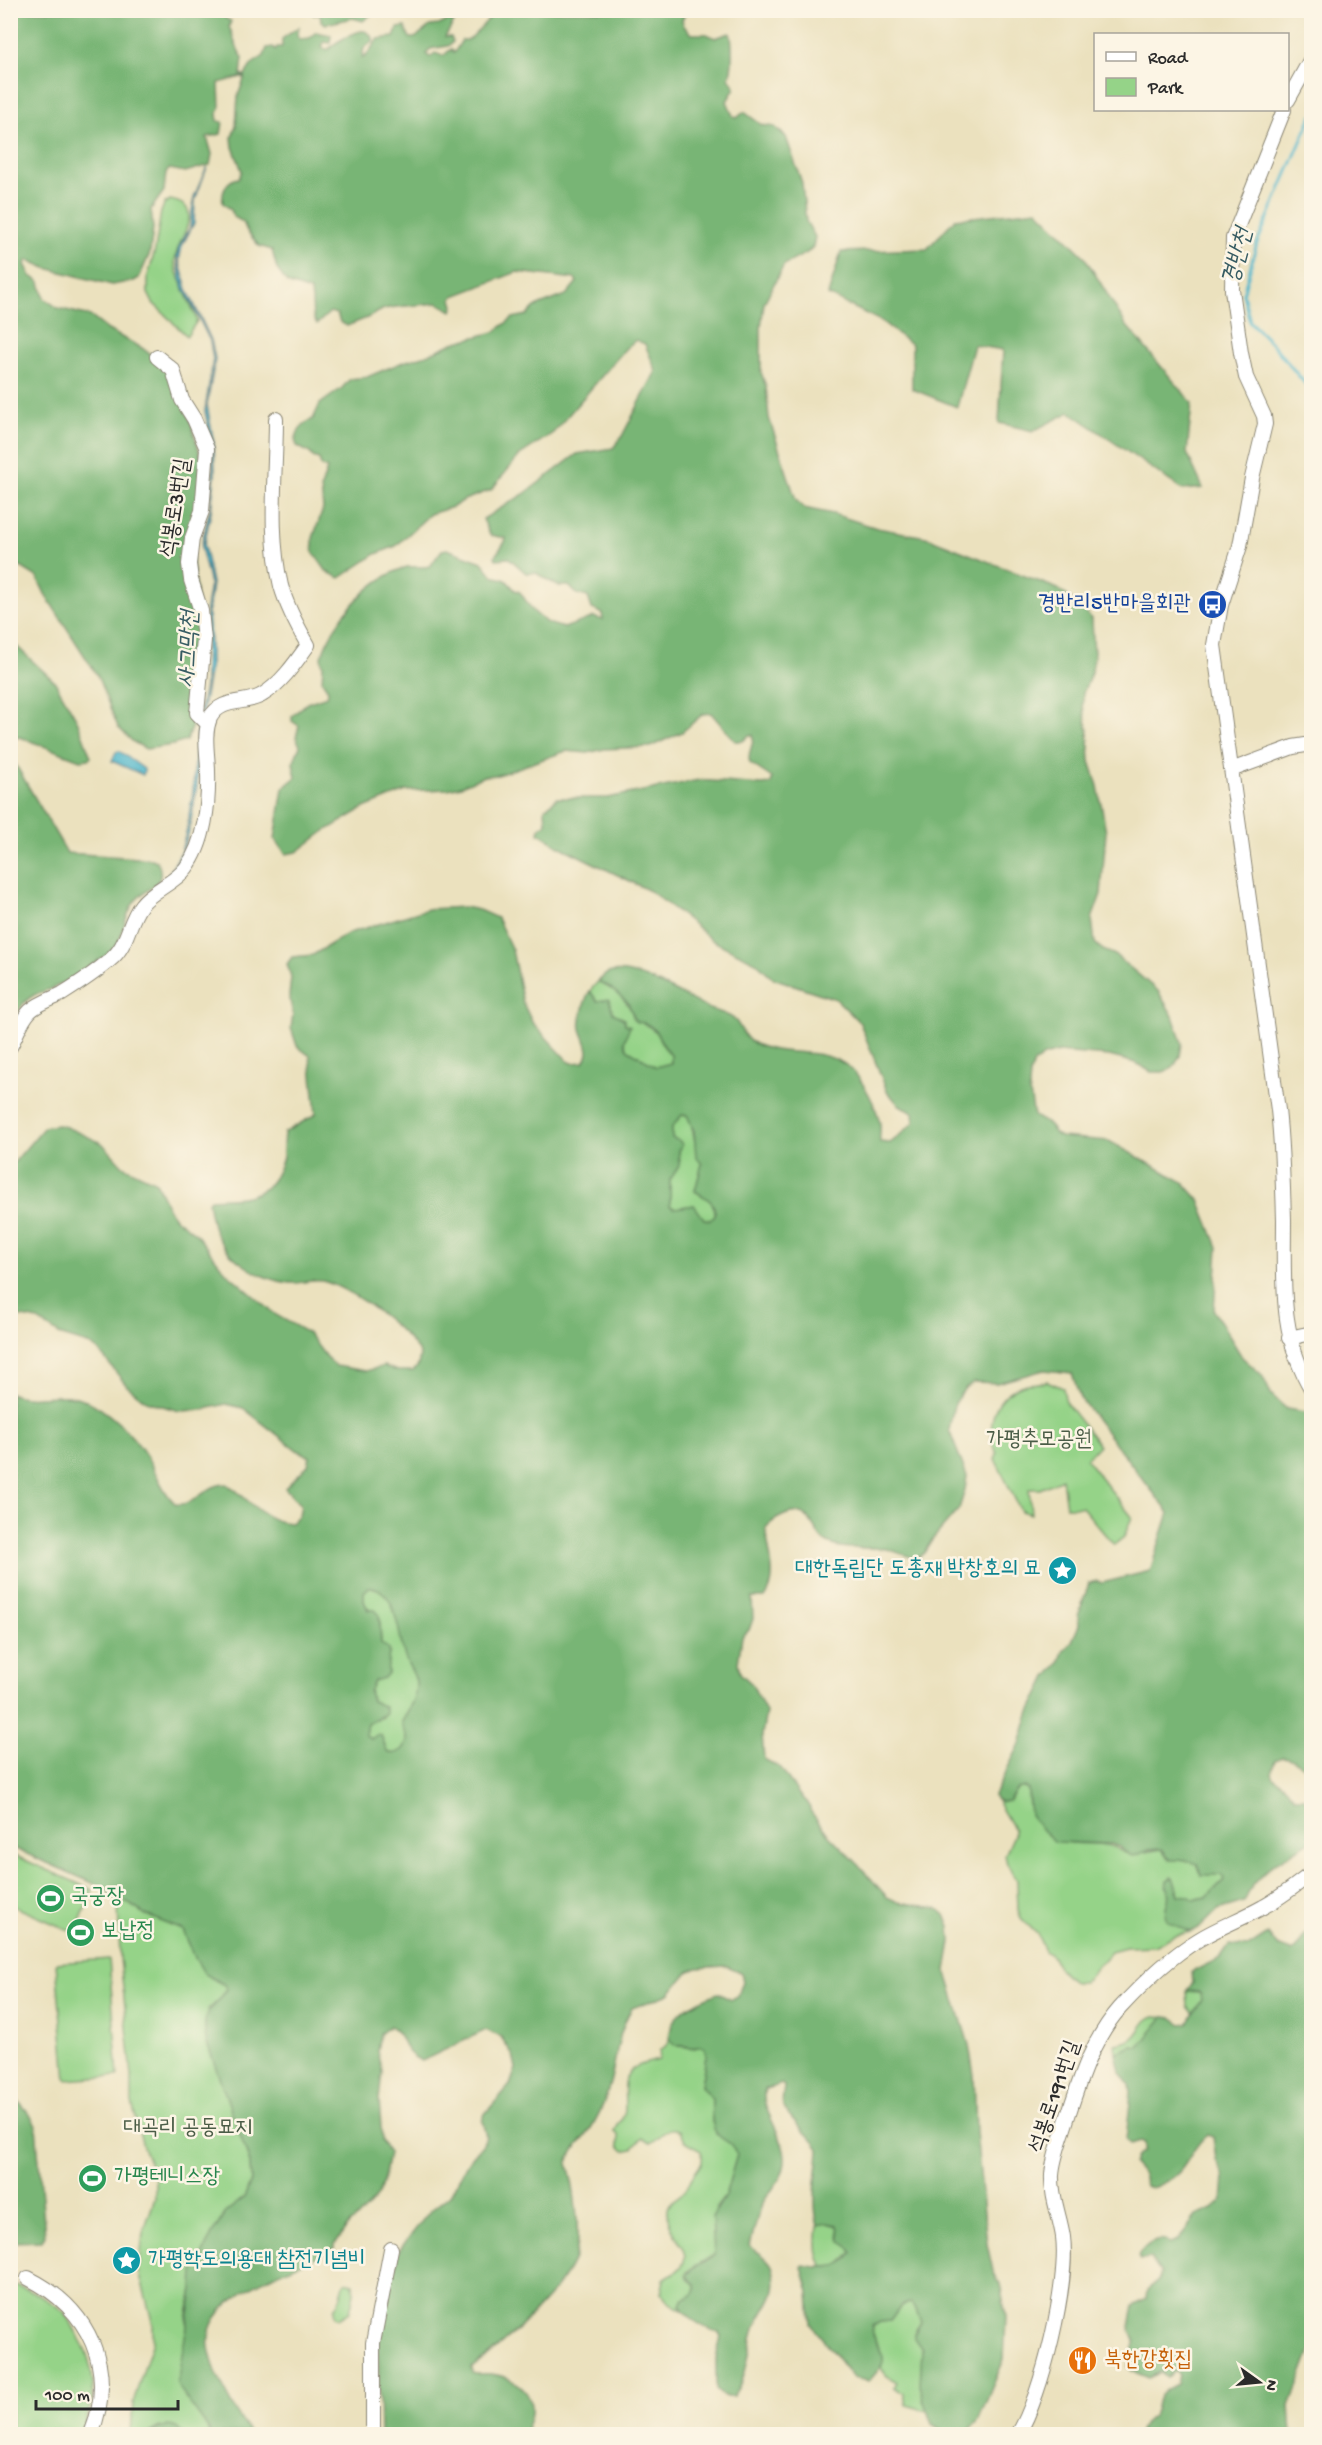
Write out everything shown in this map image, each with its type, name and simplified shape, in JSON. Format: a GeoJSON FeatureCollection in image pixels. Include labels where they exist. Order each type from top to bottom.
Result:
{"type":"FeatureCollection","features":[{"type":"Feature","properties":{"kind":"street"},"geometry":{"type":"LineString","coordinates":[[1289,96],[1311,57]]}},
{"type":"Feature","properties":{"kind":"street"},"geometry":{"type":"LineString","coordinates":[[1284,111],[1233,238],[1232,290],[1241,354],[1246,377],[1264,416],[1265,424],[1252,478],[1240,546],[1215,633],[1216,670],[1278,1110],[1282,1148],[1284,1276],[1300,1336],[1299,1370],[1311,1390]]}},
{"type":"Feature","properties":{"kind":"street","name":"석봉로3번길"},"geometry":{"type":"LineString","coordinates":[[10,1047],[31,1011],[65,992],[112,959],[124,943],[134,916],[142,903],[171,884],[187,867],[202,834],[207,794],[204,640],[201,611],[191,580],[189,564],[192,538],[202,511],[207,449],[194,419],[182,400],[173,370],[157,357]]}},
{"type":"Feature","properties":{"kind":"street"},"geometry":{"type":"LineString","coordinates":[[204,719],[229,703],[263,695],[291,667],[308,645],[286,601],[277,557],[273,525],[276,419]]}},
{"type":"Feature","properties":{"kind":"street"},"geometry":{"type":"LineString","coordinates":[[1231,770],[1293,747],[1311,744]]}},
{"type":"Feature","properties":{"kind":"street","name":"석봉로191번길"},"geometry":{"type":"LineString","coordinates":[[1018,2434],[1026,2422],[1039,2388],[1064,2262],[1063,2237],[1053,2195],[1052,2173],[1057,2150],[1092,2049],[1104,2028],[1120,2008],[1175,1957],[1197,1940],[1221,1926],[1262,1908],[1311,1873]]}},
{"type":"Feature","properties":{"kind":"street"},"geometry":{"type":"LineString","coordinates":[[373,2434],[373,2343],[391,2248]]}},
{"type":"Feature","properties":{"kind":"street"},"geometry":{"type":"LineString","coordinates":[[28,2278],[54,2293],[71,2308],[93,2344],[101,2372],[102,2390],[98,2416],[91,2434]]}},
{"type":"Feature","properties":{"kind":"green space"},"geometry":{"type":"Polygon","coordinates":[[[11,11],[224,11],[226,19],[231,21],[229,27],[243,58],[241,75],[245,75],[252,64],[264,56],[267,48],[273,47],[276,50],[277,47],[282,47],[282,39],[299,27],[297,36],[300,39],[310,38],[316,32],[331,35],[330,43],[324,42],[322,47],[324,49],[329,49],[353,34],[366,32],[373,38],[373,41],[364,48],[362,58],[378,39],[394,37],[398,28],[405,27],[410,38],[415,38],[430,26],[449,20],[454,22],[445,37],[451,37],[453,42],[448,46],[430,49],[426,54],[430,57],[435,53],[443,56],[451,49],[454,53],[462,40],[472,37],[496,11],[686,11],[682,20],[684,26],[692,34],[707,34],[715,38],[730,33],[732,55],[729,77],[735,88],[727,101],[733,116],[737,118],[744,112],[762,125],[775,127],[786,137],[802,183],[806,221],[815,237],[813,247],[807,253],[784,265],[764,303],[761,327],[761,372],[766,387],[769,418],[796,500],[804,508],[833,514],[877,528],[926,537],[1058,589],[1083,608],[1092,620],[1094,655],[1092,671],[1083,693],[1083,706],[1088,730],[1090,761],[1098,786],[1106,832],[1101,894],[1092,919],[1095,943],[1103,950],[1115,955],[1158,991],[1173,1016],[1182,1043],[1180,1056],[1173,1068],[1163,1072],[1151,1072],[1136,1063],[1109,1056],[1058,1052],[1044,1056],[1034,1063],[1030,1074],[1029,1088],[1034,1116],[1048,1124],[1055,1134],[1061,1137],[1109,1141],[1183,1182],[1199,1200],[1218,1247],[1214,1311],[1242,1357],[1262,1375],[1271,1394],[1287,1409],[1311,1413],[1311,1771],[1294,1760],[1282,1757],[1275,1760],[1272,1774],[1294,1797],[1311,1798],[1311,1841],[1272,1865],[1253,1884],[1244,1902],[1218,1910],[1203,1925],[1191,1932],[1171,1924],[1166,1917],[1165,1912],[1170,1895],[1166,1887],[1167,1881],[1173,1878],[1179,1895],[1188,1896],[1193,1900],[1207,1897],[1224,1880],[1222,1875],[1201,1875],[1198,1864],[1186,1860],[1171,1860],[1162,1849],[1148,1850],[1134,1856],[1111,1844],[1055,1842],[1030,1815],[1028,1790],[1025,1787],[1017,1789],[1008,1801],[1000,1802],[995,1799],[994,1795],[1020,1744],[1029,1714],[1047,1677],[1059,1663],[1079,1625],[1078,1616],[1089,1583],[1096,1581],[1102,1583],[1150,1571],[1169,1513],[1080,1398],[1072,1373],[1044,1370],[997,1383],[974,1382],[965,1388],[953,1409],[949,1430],[967,1476],[965,1490],[959,1509],[932,1540],[924,1553],[917,1558],[886,1549],[848,1548],[833,1545],[823,1540],[807,1516],[799,1513],[783,1516],[766,1528],[772,1564],[772,1582],[765,1598],[752,1598],[753,1619],[749,1630],[742,1637],[738,1663],[740,1673],[752,1684],[766,1712],[762,1734],[764,1759],[781,1768],[798,1793],[808,1803],[811,1812],[827,1833],[887,1897],[898,1902],[937,1908],[945,1915],[950,1926],[951,1942],[946,1970],[969,2045],[974,2075],[976,2132],[987,2244],[993,2271],[1000,2284],[1006,2317],[1004,2359],[978,2421],[966,2434],[948,2434],[932,2424],[920,2385],[922,2349],[914,2338],[921,2322],[911,2303],[901,2307],[890,2321],[880,2322],[873,2326],[872,2335],[882,2354],[883,2362],[869,2381],[853,2378],[811,2324],[809,2292],[803,2265],[830,2267],[843,2263],[852,2253],[848,2245],[841,2241],[838,2225],[828,2223],[818,2225],[815,2197],[819,2149],[786,2111],[782,2103],[784,2086],[782,2084],[765,2089],[764,2096],[784,2151],[784,2166],[780,2177],[762,2205],[750,2246],[772,2265],[775,2286],[771,2299],[756,2326],[745,2370],[733,2397],[723,2396],[716,2390],[716,2359],[721,2336],[719,2332],[696,2322],[680,2305],[682,2300],[696,2291],[696,2285],[686,2275],[714,2255],[712,2217],[725,2196],[737,2155],[732,2146],[717,2134],[713,2126],[712,2099],[701,2086],[706,2057],[705,2048],[675,2046],[671,2042],[670,2033],[678,2015],[694,2004],[719,1993],[730,2000],[738,1996],[743,1981],[741,1973],[725,1966],[697,1968],[688,1972],[669,1994],[632,2008],[622,2029],[603,2104],[568,2163],[575,2197],[577,2224],[574,2258],[558,2285],[529,2318],[497,2348],[471,2368],[472,2373],[503,2377],[522,2387],[527,2394],[531,2412],[529,2423],[523,2434],[380,2434],[378,2343],[399,2250],[430,2211],[450,2195],[468,2162],[483,2144],[486,2136],[482,2121],[484,2115],[510,2085],[516,2068],[513,2055],[501,2037],[486,2030],[422,2061],[409,2053],[396,2030],[390,2026],[380,2034],[377,2051],[382,2071],[379,2100],[382,2141],[389,2153],[378,2196],[363,2213],[349,2224],[335,2244],[335,2248],[277,2274],[236,2297],[220,2312],[211,2328],[209,2347],[215,2370],[249,2434],[211,2434],[177,2384],[194,2272],[212,2234],[227,2211],[244,2198],[251,2181],[250,2163],[206,2040],[206,2016],[227,1989],[225,1985],[205,1974],[183,1930],[146,1915],[106,1889],[11,1847],[10,1393],[28,1397],[74,1397],[102,1409],[135,1440],[167,1494],[176,1504],[189,1502],[213,1487],[227,1484],[264,1514],[281,1522],[291,1523],[299,1515],[301,1505],[285,1488],[308,1465],[310,1457],[297,1450],[243,1408],[226,1404],[201,1410],[179,1411],[146,1401],[127,1386],[99,1351],[91,1345],[62,1336],[38,1320],[11,1315],[11,1166],[44,1127],[58,1125],[66,1127],[102,1143],[123,1166],[156,1182],[169,1210],[176,1219],[196,1234],[226,1272],[276,1315],[308,1333],[326,1357],[336,1366],[366,1371],[384,1366],[397,1371],[413,1371],[418,1366],[420,1354],[391,1322],[364,1302],[322,1281],[290,1283],[267,1277],[235,1258],[219,1240],[211,1219],[208,1202],[210,1199],[237,1198],[261,1191],[274,1178],[282,1162],[284,1133],[316,1114],[310,1056],[297,1046],[291,1028],[293,1014],[289,996],[291,977],[287,964],[292,957],[313,955],[349,933],[428,909],[464,907],[479,910],[497,918],[512,950],[523,1003],[532,1022],[572,1063],[584,1062],[588,1054],[581,1025],[584,1004],[590,991],[597,1001],[609,999],[613,1013],[624,1019],[625,1024],[630,1026],[624,1042],[627,1049],[656,1067],[671,1063],[671,1055],[654,1029],[644,1023],[636,1022],[628,1003],[608,986],[599,983],[606,974],[618,972],[633,974],[649,979],[705,1007],[731,1017],[747,1039],[762,1047],[827,1056],[850,1068],[869,1094],[876,1110],[880,1124],[880,1142],[890,1143],[914,1123],[913,1113],[898,1104],[887,1091],[860,1023],[836,999],[773,978],[756,962],[711,940],[650,891],[559,846],[539,833],[540,828],[546,823],[545,809],[557,798],[607,798],[699,780],[771,784],[772,778],[750,763],[749,755],[753,735],[749,735],[743,741],[735,741],[711,713],[703,714],[682,732],[650,747],[604,749],[588,753],[566,751],[498,775],[484,776],[461,786],[448,789],[406,791],[364,808],[325,831],[297,852],[286,854],[275,839],[283,788],[296,777],[293,763],[300,746],[296,737],[299,726],[292,721],[292,716],[307,703],[327,696],[328,690],[322,681],[321,657],[327,643],[334,629],[354,603],[379,581],[407,567],[430,566],[442,550],[447,549],[482,562],[493,576],[506,580],[520,592],[533,611],[547,623],[564,628],[594,617],[603,620],[602,613],[592,609],[588,597],[577,594],[569,586],[558,586],[536,573],[526,573],[509,558],[496,559],[495,556],[506,538],[490,535],[483,519],[524,494],[577,454],[613,448],[622,436],[656,371],[645,344],[636,340],[626,348],[553,433],[520,455],[491,490],[464,500],[453,507],[430,514],[396,546],[376,554],[340,578],[327,572],[313,552],[313,538],[323,509],[321,487],[327,469],[321,466],[319,459],[297,446],[295,440],[304,424],[313,419],[320,404],[350,379],[367,377],[453,343],[494,332],[513,318],[527,315],[535,307],[566,295],[577,282],[575,279],[517,272],[454,296],[452,311],[438,303],[396,307],[384,309],[347,326],[340,322],[337,314],[330,312],[317,324],[313,317],[310,291],[287,283],[277,269],[272,250],[259,246],[243,222],[234,217],[231,210],[223,203],[226,187],[231,181],[239,178],[242,171],[233,147],[232,137],[236,126],[238,96],[245,76],[219,83],[220,109],[217,114],[218,121],[223,122],[221,134],[207,137],[212,154],[210,165],[185,172],[170,169],[166,172],[164,191],[151,209],[153,228],[150,253],[139,278],[112,285],[46,268],[28,260],[25,264],[31,276],[40,282],[44,298],[58,308],[90,316],[108,330],[142,348],[168,368],[190,420],[201,457],[201,495],[190,536],[200,630],[192,726],[186,741],[146,749],[133,742],[118,727],[97,675],[46,596],[37,577],[21,567],[11,568],[11,11]],[[682,1115],[672,1127],[672,1138],[680,1141],[682,1145],[679,1151],[679,1166],[670,1180],[670,1206],[675,1208],[694,1205],[704,1219],[710,1220],[715,1216],[714,1207],[709,1200],[695,1191],[702,1164],[696,1157],[694,1131],[687,1115],[682,1115]],[[369,1587],[364,1592],[364,1601],[368,1610],[375,1610],[379,1614],[381,1643],[389,1649],[389,1652],[388,1673],[384,1678],[374,1681],[369,1692],[372,1701],[385,1707],[385,1714],[367,1723],[365,1735],[371,1739],[378,1734],[381,1735],[387,1752],[394,1753],[406,1745],[402,1722],[414,1698],[416,1683],[405,1657],[391,1605],[379,1590],[369,1587]]]}},
{"type":"Feature","properties":{"kind":"green space"},"geometry":{"type":"Polygon","coordinates":[[[310,11],[376,11],[363,21],[353,18],[326,24],[321,21],[320,14],[314,15],[310,11]]]}},
{"type":"Feature","properties":{"kind":"green space"},"geometry":{"type":"Polygon","coordinates":[[[170,200],[182,204],[188,210],[189,217],[175,263],[197,321],[187,336],[153,303],[148,293],[148,276],[161,212],[165,203],[170,200]]]}},
{"type":"Feature","properties":{"kind":"green space"},"geometry":{"type":"Polygon","coordinates":[[[1037,210],[1084,256],[1126,325],[1192,403],[1187,453],[1203,488],[1183,490],[1070,412],[1033,431],[999,423],[1003,350],[974,345],[957,407],[912,389],[912,345],[881,321],[828,295],[841,252],[927,249],[955,219],[1037,210]]]}},
{"type":"Feature","properties":{"kind":"green space"},"geometry":{"type":"Polygon","coordinates":[[[11,641],[55,682],[77,720],[91,757],[89,759],[80,760],[20,737],[11,739],[11,641]]]}},
{"type":"Feature","properties":{"kind":"green space"},"geometry":{"type":"Polygon","coordinates":[[[10,755],[67,853],[152,859],[157,861],[160,876],[158,882],[137,898],[133,904],[114,948],[71,978],[28,999],[10,1032],[10,755]]]}},
{"type":"Feature","properties":{"kind":"green space"},"geometry":{"type":"Polygon","coordinates":[[[600,979],[598,982],[616,992],[625,1001],[634,1020],[655,1031],[671,1055],[671,1063],[656,1067],[627,1049],[624,1042],[630,1026],[625,1024],[624,1019],[613,1013],[610,1001],[597,1001],[590,991],[600,979]]]}},
{"type":"Feature","properties":{"kind":"green space"},"geometry":{"type":"Polygon","coordinates":[[[682,1115],[687,1115],[690,1122],[702,1164],[695,1191],[712,1203],[715,1216],[711,1220],[704,1219],[694,1205],[675,1208],[670,1206],[670,1180],[680,1161],[681,1148],[672,1138],[672,1127],[682,1115]]]}},
{"type":"Feature","properties":{"kind":"green space","name":"가평추모공원"},"geometry":{"type":"Polygon","coordinates":[[[1047,1381],[1063,1388],[1066,1403],[1099,1445],[1086,1459],[1132,1517],[1124,1537],[1114,1545],[1082,1507],[1066,1507],[1062,1479],[1040,1489],[1029,1489],[1031,1514],[1021,1511],[995,1459],[997,1454],[992,1424],[997,1406],[1003,1398],[1020,1386],[1047,1381]]]}},
{"type":"Feature","properties":{"kind":"green space"},"geometry":{"type":"Polygon","coordinates":[[[369,1587],[378,1589],[391,1603],[405,1657],[416,1683],[414,1698],[402,1722],[406,1745],[394,1753],[387,1752],[381,1735],[371,1739],[365,1736],[367,1723],[382,1717],[371,1699],[370,1690],[376,1680],[388,1673],[386,1661],[390,1652],[381,1643],[380,1618],[368,1608],[364,1601],[364,1592],[369,1587]]]}},
{"type":"Feature","properties":{"kind":"green space"},"geometry":{"type":"Polygon","coordinates":[[[1020,1787],[1028,1790],[1030,1809],[1038,1825],[1048,1835],[1059,1840],[1070,1843],[1106,1845],[1118,1848],[1129,1855],[1162,1849],[1168,1858],[1195,1863],[1200,1873],[1222,1875],[1224,1880],[1207,1897],[1191,1900],[1189,1897],[1179,1895],[1171,1877],[1166,1887],[1170,1895],[1165,1912],[1166,1917],[1171,1924],[1191,1932],[1173,1936],[1154,1946],[1126,1947],[1111,1951],[1087,1979],[1082,1983],[1074,1983],[1059,1969],[1052,1956],[1045,1951],[1037,1934],[1021,1918],[1018,1910],[1017,1880],[1007,1864],[1005,1855],[1014,1830],[997,1801],[1004,1802],[1011,1799],[1013,1793],[1020,1787]]]}},
{"type":"Feature","properties":{"kind":"green space","name":"국궁장"},"geometry":{"type":"Polygon","coordinates":[[[11,1854],[93,1890],[75,1933],[11,1905],[11,1854]]]}},
{"type":"Feature","properties":{"kind":"green space","name":"대곡리 공동묘지"},"geometry":{"type":"Polygon","coordinates":[[[106,1889],[146,1915],[183,1930],[189,1945],[212,1979],[225,1985],[227,1989],[208,2010],[220,2075],[250,2163],[251,2181],[244,2198],[227,2211],[212,2234],[194,2272],[187,2318],[185,2398],[196,2409],[211,2434],[185,2434],[159,2427],[147,2434],[131,2434],[133,2403],[153,2341],[153,2325],[139,2271],[143,2233],[155,2198],[155,2178],[143,2147],[132,2103],[132,2076],[120,1958],[118,1905],[106,1889]]]}},
{"type":"Feature","properties":{"kind":"green space"},"geometry":{"type":"Polygon","coordinates":[[[1311,1931],[1312,2348],[1290,2406],[1292,2434],[1140,2434],[1142,2426],[1154,2414],[1159,2396],[1177,2384],[1179,2375],[1176,2371],[1167,2377],[1161,2372],[1149,2378],[1128,2367],[1135,2340],[1130,2327],[1134,2306],[1146,2299],[1147,2290],[1158,2281],[1161,2273],[1150,2258],[1140,2260],[1138,2256],[1144,2248],[1156,2241],[1170,2243],[1178,2240],[1196,2216],[1213,2209],[1222,2201],[1224,2177],[1216,2160],[1213,2137],[1207,2135],[1171,2179],[1151,2188],[1146,2186],[1143,2175],[1133,2164],[1135,2158],[1144,2151],[1144,2143],[1140,2141],[1130,2144],[1126,2140],[1131,2092],[1130,2085],[1120,2071],[1116,2053],[1132,2046],[1139,2047],[1164,2017],[1173,2018],[1182,2024],[1188,2023],[1202,1999],[1200,1992],[1187,1991],[1193,1983],[1192,1972],[1220,1958],[1229,1945],[1248,1947],[1268,1934],[1277,1946],[1291,1951],[1295,1949],[1305,1934],[1311,1931]]]}},
{"type":"Feature","properties":{"kind":"green space"},"geometry":{"type":"Polygon","coordinates":[[[109,1959],[118,2076],[66,2080],[56,1963],[109,1959]]]}},
{"type":"Feature","properties":{"kind":"green space"},"geometry":{"type":"Polygon","coordinates":[[[1187,1991],[1202,1994],[1202,2002],[1194,2013],[1188,2007],[1187,1991]]]}},
{"type":"Feature","properties":{"kind":"green space"},"geometry":{"type":"Polygon","coordinates":[[[1155,2016],[1164,2017],[1149,2038],[1137,2048],[1132,2046],[1116,2053],[1115,2044],[1136,2036],[1145,2022],[1155,2016]]]}},
{"type":"Feature","properties":{"kind":"green space"},"geometry":{"type":"Polygon","coordinates":[[[670,2035],[677,2046],[705,2048],[706,2057],[701,2086],[712,2099],[712,2122],[733,2146],[737,2155],[725,2196],[716,2208],[714,2255],[687,2271],[688,2279],[696,2285],[695,2294],[680,2305],[682,2310],[668,2302],[661,2293],[664,2280],[679,2269],[685,2256],[668,2218],[668,2209],[672,2201],[686,2190],[701,2164],[701,2151],[686,2143],[681,2131],[672,2129],[650,2143],[642,2138],[632,2149],[624,2151],[619,2146],[619,2136],[615,2132],[625,2113],[625,2088],[628,2074],[638,2066],[659,2060],[660,2050],[668,2044],[670,2035]]]}},
{"type":"Feature","properties":{"kind":"green space"},"geometry":{"type":"Polygon","coordinates":[[[11,2093],[29,2113],[36,2126],[45,2235],[42,2241],[11,2242],[11,2093]]]}},
{"type":"Feature","properties":{"kind":"green space"},"geometry":{"type":"Polygon","coordinates":[[[828,2223],[838,2226],[840,2238],[848,2245],[852,2253],[838,2266],[819,2267],[822,2264],[817,2251],[818,2225],[828,2223]]]}},
{"type":"Feature","properties":{"kind":"green space"},"geometry":{"type":"Polygon","coordinates":[[[345,2282],[353,2284],[354,2293],[350,2312],[339,2319],[335,2317],[334,2309],[345,2282]]]}},
{"type":"Feature","properties":{"kind":"green space"},"geometry":{"type":"Polygon","coordinates":[[[10,2283],[38,2295],[64,2312],[83,2345],[93,2382],[87,2420],[81,2434],[11,2434],[10,2283]]]}},
{"type":"Feature","properties":{"kind":"green space"},"geometry":{"type":"Polygon","coordinates":[[[911,2303],[921,2322],[914,2333],[922,2351],[923,2389],[928,2411],[906,2405],[904,2394],[894,2387],[897,2382],[887,2376],[881,2368],[882,2354],[872,2335],[873,2326],[880,2322],[890,2321],[901,2307],[911,2303]]]}},
{"type":"Feature","properties":{"kind":"green space"},"geometry":{"type":"Polygon","coordinates":[[[167,2425],[185,2434],[147,2434],[167,2425]]]}},
{"type":"Feature","properties":{"kind":"water"},"geometry":{"type":"Polygon","coordinates":[[[207,167],[195,200],[194,223],[182,246],[179,260],[187,289],[211,340],[215,359],[207,405],[214,444],[215,475],[211,512],[204,545],[212,583],[208,611],[210,666],[199,732],[197,785],[189,831],[182,855],[166,879],[181,852],[187,829],[193,792],[197,724],[205,687],[206,610],[210,584],[201,547],[210,508],[213,477],[212,447],[205,411],[213,359],[210,341],[182,284],[177,256],[179,247],[190,228],[194,197],[207,167]]]}},
{"type":"Feature","properties":{"kind":"water"},"geometry":{"type":"Polygon","coordinates":[[[119,751],[144,769],[143,775],[112,761],[116,752],[119,751]]]}},
{"type":"Feature","properties":{"kind":"waterway","name":"경반천"},"geometry":{"type":"LineString","coordinates":[[1312,116],[1257,243],[1243,294],[1250,322],[1274,346],[1312,392]]}},
{"type":"Feature","properties":{"kind":"place","name":"경반리5반마을회관"},"geometry":{"type":"Point","coordinates":[1212,605]}},
{"type":"Feature","properties":{"kind":"place","name":"대한독립단 도총재 박창호의 묘"},"geometry":{"type":"Point","coordinates":[1062,1570]}},
{"type":"Feature","properties":{"kind":"place","name":"국궁장"},"geometry":{"type":"Point","coordinates":[50,1898]}},
{"type":"Feature","properties":{"kind":"place","name":"보납정"},"geometry":{"type":"Point","coordinates":[80,1932]}},
{"type":"Feature","properties":{"kind":"place","name":"가평테니스장"},"geometry":{"type":"Point","coordinates":[93,2178]}},
{"type":"Feature","properties":{"kind":"place","name":"가평학도의용대 참전기념비"},"geometry":{"type":"Point","coordinates":[127,2261]}},
{"type":"Feature","properties":{"kind":"place","name":"북한강횟집"},"geometry":{"type":"Point","coordinates":[1083,2361]}},
{"type":"Feature","properties":{"kind":"water label","name":"사그막천"},"geometry":{"type":"Point","coordinates":[190,649]}}]}
